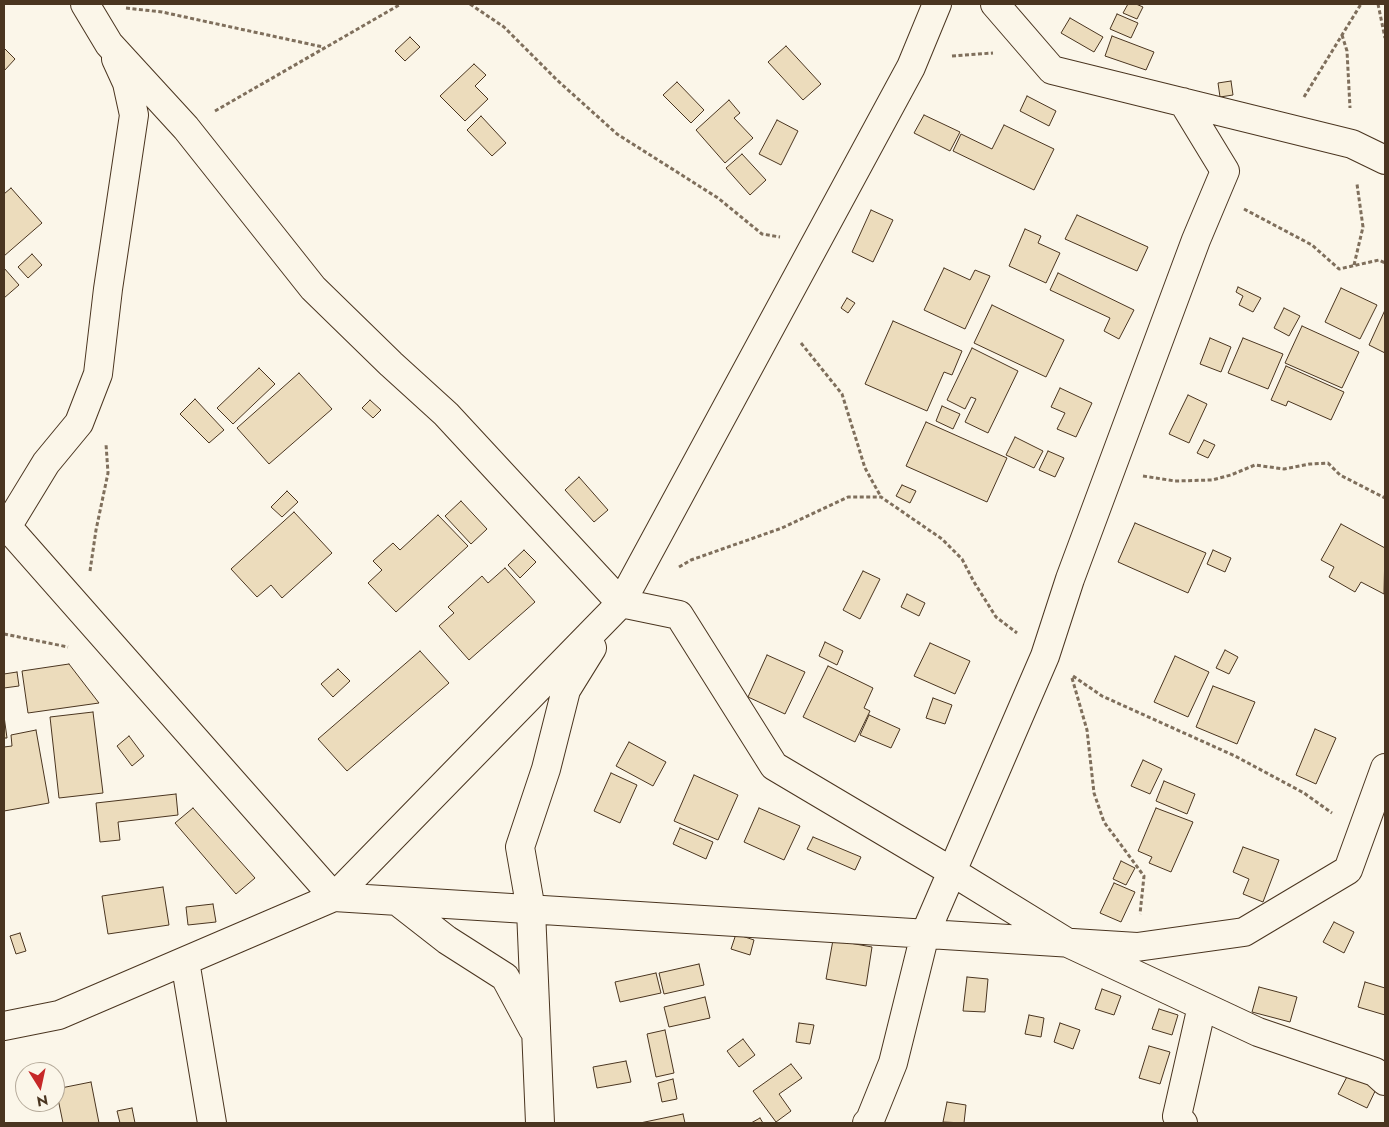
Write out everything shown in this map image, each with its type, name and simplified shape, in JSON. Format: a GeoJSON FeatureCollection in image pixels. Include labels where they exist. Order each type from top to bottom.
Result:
{"type":"FeatureCollection","features":[{"type":"Feature","properties":{"kind":"street"},"geometry":{"type":"LineString","coordinates":[[85,4],[109,44],[127,83],[134,116],[108,289],[98,374],[79,423],[46,464],[5,526],[334,897],[1137,947],[1244,932],[1348,870],[1385,768]]}},
{"type":"Feature","properties":{"kind":"street"},"geometry":{"type":"LineString","coordinates":[[540,1123],[531,910],[520,846],[546,769],[566,690],[621,603],[911,67],[937,4]]}},
{"type":"Feature","properties":{"kind":"street"},"geometry":{"type":"LineString","coordinates":[[995,4],[1052,70],[1352,144],[1385,160]]}},
{"type":"Feature","properties":{"kind":"street"},"geometry":{"type":"LineString","coordinates":[[109,44],[186,128],[313,288],[390,364],[446,414],[621,603],[679,615],[774,766],[1068,943],[1258,1032],[1375,1072],[1385,1081]]}},
{"type":"Feature","properties":{"kind":"street"},"geometry":{"type":"LineString","coordinates":[[873,1122],[893,1063],[925,934],[1045,656],[1070,579],[1196,240],[1226,171],[1183,102]]}},
{"type":"Feature","properties":{"kind":"street"},"geometry":{"type":"LineString","coordinates":[[4,1026],[59,1015],[334,897],[621,603]]}},
{"type":"Feature","properties":{"kind":"street"},"geometry":{"type":"LineString","coordinates":[[397,901],[448,940],[506,977],[536,1035]]}},
{"type":"Feature","properties":{"kind":"street"},"geometry":{"type":"LineString","coordinates":[[185,961],[212,1123]]}},
{"type":"Feature","properties":{"kind":"street"},"geometry":{"type":"LineString","coordinates":[[1183,1123],[1177,1116],[1202,1006]]}},
{"type":"Feature","properties":{"kind":"path"},"geometry":{"type":"LineString","coordinates":[[85,4],[162,12],[324,48]]}},
{"type":"Feature","properties":{"kind":"path"},"geometry":{"type":"LineString","coordinates":[[186,128],[401,4]]}},
{"type":"Feature","properties":{"kind":"path"},"geometry":{"type":"LineString","coordinates":[[470,4],[504,27],[557,80],[618,134],[718,198],[762,234],[815,244]]}},
{"type":"Feature","properties":{"kind":"path"},"geometry":{"type":"LineString","coordinates":[[1285,128],[1361,4]]}},
{"type":"Feature","properties":{"kind":"path"},"geometry":{"type":"LineString","coordinates":[[1378,4],[1385,38]]}},
{"type":"Feature","properties":{"kind":"path"},"geometry":{"type":"LineString","coordinates":[[1342,35],[1348,51],[1352,144],[1363,227],[1354,265]]}},
{"type":"Feature","properties":{"kind":"path"},"geometry":{"type":"LineString","coordinates":[[911,67],[948,56],[992,53],[1001,56]]}},
{"type":"Feature","properties":{"kind":"path"},"geometry":{"type":"LineString","coordinates":[[1216,196],[1312,245],[1339,269],[1379,260],[1385,263]]}},
{"type":"Feature","properties":{"kind":"path"},"geometry":{"type":"LineString","coordinates":[[777,313],[842,394],[865,468],[881,497],[942,539],[962,559],[996,617],[1045,656]]}},
{"type":"Feature","properties":{"kind":"path"},"geometry":{"type":"LineString","coordinates":[[89,620],[89,577],[96,530],[108,473],[105,435]]}},
{"type":"Feature","properties":{"kind":"path"},"geometry":{"type":"LineString","coordinates":[[1111,471],[1176,481],[1212,480],[1231,475],[1255,464],[1284,470],[1310,464],[1328,463],[1340,475],[1385,498]]}},
{"type":"Feature","properties":{"kind":"path"},"geometry":{"type":"LineString","coordinates":[[676,569],[691,560],[782,528],[848,497],[881,497]]}},
{"type":"Feature","properties":{"kind":"path"},"geometry":{"type":"LineString","coordinates":[[1137,947],[1144,876],[1104,822],[1094,793],[1087,730],[1072,675],[1102,696],[1234,756],[1304,793],[1361,835]]}},
{"type":"Feature","properties":{"kind":"building"},"geometry":{"type":"Polygon","coordinates":[[[1128,4],[1136,4],[1143,7],[1137,19],[1123,13],[1128,4]]]}},
{"type":"Feature","properties":{"kind":"building"},"geometry":{"type":"Polygon","coordinates":[[[1117,14],[1138,23],[1131,38],[1110,29],[1117,14]]]}},
{"type":"Feature","properties":{"kind":"building"},"geometry":{"type":"Polygon","coordinates":[[[1070,18],[1103,37],[1094,52],[1061,33],[1070,18]]]}},
{"type":"Feature","properties":{"kind":"building"},"geometry":{"type":"Polygon","coordinates":[[[1112,36],[1154,52],[1146,70],[1105,56],[1112,36]]]}},
{"type":"Feature","properties":{"kind":"building"},"geometry":{"type":"Polygon","coordinates":[[[410,37],[420,47],[405,61],[395,51],[410,37]]]}},
{"type":"Feature","properties":{"kind":"building"},"geometry":{"type":"Polygon","coordinates":[[[786,46],[821,84],[803,100],[768,62],[786,46]]]}},
{"type":"Feature","properties":{"kind":"building"},"geometry":{"type":"Polygon","coordinates":[[[4,48],[15,59],[4,71],[4,48]]]}},
{"type":"Feature","properties":{"kind":"building"},"geometry":{"type":"Polygon","coordinates":[[[474,64],[486,75],[475,86],[488,99],[465,121],[440,96],[474,64]]]}},
{"type":"Feature","properties":{"kind":"building"},"geometry":{"type":"Polygon","coordinates":[[[1231,81],[1233,95],[1220,97],[1218,83],[1231,81]]]}},
{"type":"Feature","properties":{"kind":"building"},"geometry":{"type":"Polygon","coordinates":[[[677,82],[704,110],[691,123],[663,95],[677,82]]]}},
{"type":"Feature","properties":{"kind":"building"},"geometry":{"type":"Polygon","coordinates":[[[1027,96],[1056,111],[1049,126],[1020,111],[1027,96]]]}},
{"type":"Feature","properties":{"kind":"building"},"geometry":{"type":"Polygon","coordinates":[[[729,100],[740,113],[734,118],[753,138],[725,163],[696,130],[729,100]]]}},
{"type":"Feature","properties":{"kind":"building"},"geometry":{"type":"Polygon","coordinates":[[[924,115],[960,132],[950,151],[914,133],[924,115]]]}},
{"type":"Feature","properties":{"kind":"building"},"geometry":{"type":"Polygon","coordinates":[[[481,116],[506,143],[492,156],[467,130],[481,116]]]}},
{"type":"Feature","properties":{"kind":"building"},"geometry":{"type":"Polygon","coordinates":[[[777,120],[798,131],[781,165],[759,154],[777,120]]]}},
{"type":"Feature","properties":{"kind":"building"},"geometry":{"type":"Polygon","coordinates":[[[1004,125],[1054,149],[1034,190],[953,151],[961,134],[992,149],[1004,125]]]}},
{"type":"Feature","properties":{"kind":"building"},"geometry":{"type":"Polygon","coordinates":[[[742,154],[766,180],[750,195],[726,168],[742,154]]]}},
{"type":"Feature","properties":{"kind":"building"},"geometry":{"type":"Polygon","coordinates":[[[11,188],[42,223],[4,256],[4,194],[11,188]]]}},
{"type":"Feature","properties":{"kind":"building"},"geometry":{"type":"Polygon","coordinates":[[[871,210],[893,220],[873,262],[852,252],[871,210]]]}},
{"type":"Feature","properties":{"kind":"building"},"geometry":{"type":"Polygon","coordinates":[[[1077,215],[1148,247],[1137,271],[1065,239],[1077,215]]]}},
{"type":"Feature","properties":{"kind":"building"},"geometry":{"type":"Polygon","coordinates":[[[1025,229],[1041,236],[1038,243],[1060,253],[1046,283],[1009,266],[1025,229]]]}},
{"type":"Feature","properties":{"kind":"building"},"geometry":{"type":"Polygon","coordinates":[[[32,254],[42,265],[28,278],[18,267],[32,254]]]}},
{"type":"Feature","properties":{"kind":"building"},"geometry":{"type":"Polygon","coordinates":[[[4,268],[19,285],[4,298],[4,268]]]}},
{"type":"Feature","properties":{"kind":"building"},"geometry":{"type":"Polygon","coordinates":[[[944,268],[970,280],[975,270],[990,276],[965,329],[924,310],[944,268]]]}},
{"type":"Feature","properties":{"kind":"building"},"geometry":{"type":"Polygon","coordinates":[[[1058,273],[1134,310],[1119,339],[1104,331],[1110,318],[1050,290],[1058,273]]]}},
{"type":"Feature","properties":{"kind":"building"},"geometry":{"type":"Polygon","coordinates":[[[1238,287],[1261,298],[1253,312],[1239,305],[1243,296],[1236,292],[1238,287]]]}},
{"type":"Feature","properties":{"kind":"building"},"geometry":{"type":"Polygon","coordinates":[[[1341,288],[1377,305],[1360,339],[1325,322],[1341,288]]]}},
{"type":"Feature","properties":{"kind":"building"},"geometry":{"type":"Polygon","coordinates":[[[847,298],[855,303],[848,313],[841,308],[847,298]]]}},
{"type":"Feature","properties":{"kind":"building"},"geometry":{"type":"Polygon","coordinates":[[[992,305],[1064,340],[1046,377],[974,343],[992,305]]]}},
{"type":"Feature","properties":{"kind":"building"},"geometry":{"type":"Polygon","coordinates":[[[1284,308],[1300,316],[1289,336],[1274,328],[1284,308]]]}},
{"type":"Feature","properties":{"kind":"building"},"geometry":{"type":"Polygon","coordinates":[[[1385,310],[1385,353],[1369,345],[1385,310]]]}},
{"type":"Feature","properties":{"kind":"building"},"geometry":{"type":"Polygon","coordinates":[[[893,321],[962,351],[952,375],[944,372],[927,411],[865,384],[893,321]]]}},
{"type":"Feature","properties":{"kind":"building"},"geometry":{"type":"Polygon","coordinates":[[[1302,326],[1359,352],[1342,388],[1285,363],[1302,326]]]}},
{"type":"Feature","properties":{"kind":"building"},"geometry":{"type":"Polygon","coordinates":[[[1210,338],[1231,347],[1221,372],[1200,364],[1210,338]]]}},
{"type":"Feature","properties":{"kind":"building"},"geometry":{"type":"Polygon","coordinates":[[[1243,338],[1283,354],[1268,389],[1228,373],[1243,338]]]}},
{"type":"Feature","properties":{"kind":"building"},"geometry":{"type":"Polygon","coordinates":[[[972,348],[1018,371],[988,433],[965,422],[976,399],[971,397],[965,409],[947,400],[972,348]]]}},
{"type":"Feature","properties":{"kind":"building"},"geometry":{"type":"Polygon","coordinates":[[[1286,366],[1344,392],[1331,420],[1288,401],[1286,406],[1271,400],[1286,366]]]}},
{"type":"Feature","properties":{"kind":"building"},"geometry":{"type":"Polygon","coordinates":[[[259,368],[275,384],[233,424],[217,408],[259,368]]]}},
{"type":"Feature","properties":{"kind":"building"},"geometry":{"type":"Polygon","coordinates":[[[299,373],[332,409],[269,464],[237,428],[299,373]]]}},
{"type":"Feature","properties":{"kind":"building"},"geometry":{"type":"Polygon","coordinates":[[[1060,388],[1092,403],[1076,437],[1057,429],[1065,413],[1051,407],[1060,388]]]}},
{"type":"Feature","properties":{"kind":"building"},"geometry":{"type":"Polygon","coordinates":[[[1188,395],[1207,404],[1189,443],[1169,434],[1188,395]]]}},
{"type":"Feature","properties":{"kind":"building"},"geometry":{"type":"Polygon","coordinates":[[[195,399],[224,430],[209,443],[180,414],[195,399]]]}},
{"type":"Feature","properties":{"kind":"building"},"geometry":{"type":"Polygon","coordinates":[[[370,400],[381,410],[373,418],[362,408],[370,400]]]}},
{"type":"Feature","properties":{"kind":"building"},"geometry":{"type":"Polygon","coordinates":[[[942,406],[960,414],[953,429],[936,421],[942,406]]]}},
{"type":"Feature","properties":{"kind":"building"},"geometry":{"type":"Polygon","coordinates":[[[926,422],[1007,458],[987,502],[906,466],[926,422]]]}},
{"type":"Feature","properties":{"kind":"building"},"geometry":{"type":"Polygon","coordinates":[[[1015,437],[1043,451],[1034,468],[1006,455],[1015,437]]]}},
{"type":"Feature","properties":{"kind":"building"},"geometry":{"type":"Polygon","coordinates":[[[1204,440],[1215,445],[1208,458],[1197,453],[1204,440]]]}},
{"type":"Feature","properties":{"kind":"building"},"geometry":{"type":"Polygon","coordinates":[[[1048,451],[1064,458],[1055,477],[1039,470],[1048,451]]]}},
{"type":"Feature","properties":{"kind":"building"},"geometry":{"type":"Polygon","coordinates":[[[579,477],[608,510],[594,522],[565,490],[579,477]]]}},
{"type":"Feature","properties":{"kind":"building"},"geometry":{"type":"Polygon","coordinates":[[[902,485],[916,491],[910,503],[896,496],[902,485]]]}},
{"type":"Feature","properties":{"kind":"building"},"geometry":{"type":"Polygon","coordinates":[[[287,491],[298,502],[282,517],[271,507],[287,491]]]}},
{"type":"Feature","properties":{"kind":"building"},"geometry":{"type":"Polygon","coordinates":[[[461,501],[487,529],[471,544],[445,516],[461,501]]]}},
{"type":"Feature","properties":{"kind":"building"},"geometry":{"type":"Polygon","coordinates":[[[294,512],[332,553],[282,598],[271,585],[257,597],[231,569],[294,512]]]}},
{"type":"Feature","properties":{"kind":"building"},"geometry":{"type":"Polygon","coordinates":[[[438,515],[468,546],[396,612],[368,583],[382,570],[373,561],[393,543],[400,550],[438,515]]]}},
{"type":"Feature","properties":{"kind":"building"},"geometry":{"type":"Polygon","coordinates":[[[1135,523],[1206,553],[1188,593],[1118,562],[1135,523]]]}},
{"type":"Feature","properties":{"kind":"building"},"geometry":{"type":"Polygon","coordinates":[[[1341,524],[1385,548],[1384,594],[1361,582],[1355,592],[1329,577],[1334,567],[1321,560],[1341,524]]]}},
{"type":"Feature","properties":{"kind":"building"},"geometry":{"type":"Polygon","coordinates":[[[524,550],[536,562],[520,578],[508,565],[524,550]]]}},
{"type":"Feature","properties":{"kind":"building"},"geometry":{"type":"Polygon","coordinates":[[[1213,550],[1231,558],[1225,572],[1207,564],[1213,550]]]}},
{"type":"Feature","properties":{"kind":"building"},"geometry":{"type":"Polygon","coordinates":[[[505,568],[535,602],[469,660],[439,626],[454,613],[448,607],[482,576],[488,583],[505,568]]]}},
{"type":"Feature","properties":{"kind":"building"},"geometry":{"type":"Polygon","coordinates":[[[863,571],[880,579],[860,619],[843,610],[863,571]]]}},
{"type":"Feature","properties":{"kind":"building"},"geometry":{"type":"Polygon","coordinates":[[[907,594],[925,603],[919,616],[901,607],[907,594]]]}},
{"type":"Feature","properties":{"kind":"building"},"geometry":{"type":"Polygon","coordinates":[[[825,642],[843,651],[837,665],[819,656],[825,642]]]}},
{"type":"Feature","properties":{"kind":"building"},"geometry":{"type":"Polygon","coordinates":[[[930,643],[970,661],[955,694],[914,676],[930,643]]]}},
{"type":"Feature","properties":{"kind":"building"},"geometry":{"type":"Polygon","coordinates":[[[1225,650],[1238,657],[1229,674],[1216,668],[1225,650]]]}},
{"type":"Feature","properties":{"kind":"building"},"geometry":{"type":"Polygon","coordinates":[[[420,651],[449,683],[347,771],[318,739],[420,651]]]}},
{"type":"Feature","properties":{"kind":"building"},"geometry":{"type":"Polygon","coordinates":[[[767,655],[805,672],[785,714],[748,697],[767,655]]]}},
{"type":"Feature","properties":{"kind":"building"},"geometry":{"type":"Polygon","coordinates":[[[1175,656],[1209,672],[1188,717],[1154,702],[1175,656]]]}},
{"type":"Feature","properties":{"kind":"building"},"geometry":{"type":"Polygon","coordinates":[[[69,664],[99,703],[28,713],[22,671],[69,664]]]}},
{"type":"Feature","properties":{"kind":"building"},"geometry":{"type":"Polygon","coordinates":[[[828,666],[873,688],[864,708],[870,711],[855,742],[803,717],[828,666]]]}},
{"type":"Feature","properties":{"kind":"building"},"geometry":{"type":"Polygon","coordinates":[[[338,669],[350,681],[333,697],[321,684],[338,669]]]}},
{"type":"Feature","properties":{"kind":"building"},"geometry":{"type":"Polygon","coordinates":[[[17,672],[19,686],[4,688],[4,674],[17,672]]]}},
{"type":"Feature","properties":{"kind":"building"},"geometry":{"type":"Polygon","coordinates":[[[1213,686],[1255,702],[1237,744],[1196,727],[1213,686]]]}},
{"type":"Feature","properties":{"kind":"building"},"geometry":{"type":"Polygon","coordinates":[[[933,698],[952,705],[945,724],[926,718],[933,698]]]}},
{"type":"Feature","properties":{"kind":"building"},"geometry":{"type":"Polygon","coordinates":[[[93,712],[103,793],[59,798],[50,717],[93,712]]]}},
{"type":"Feature","properties":{"kind":"building"},"geometry":{"type":"Polygon","coordinates":[[[869,715],[900,729],[891,748],[860,735],[869,715]]]}},
{"type":"Feature","properties":{"kind":"building"},"geometry":{"type":"Polygon","coordinates":[[[4,716],[7,738],[4,738],[4,716]]]}},
{"type":"Feature","properties":{"kind":"building"},"geometry":{"type":"Polygon","coordinates":[[[1315,729],[1336,738],[1316,784],[1296,775],[1315,729]]]}},
{"type":"Feature","properties":{"kind":"building"},"geometry":{"type":"Polygon","coordinates":[[[36,730],[49,803],[4,811],[4,747],[12,746],[11,735],[36,730]]]}},
{"type":"Feature","properties":{"kind":"building"},"geometry":{"type":"Polygon","coordinates":[[[129,736],[144,756],[132,766],[117,746],[129,736]]]}},
{"type":"Feature","properties":{"kind":"building"},"geometry":{"type":"Polygon","coordinates":[[[629,742],[666,762],[653,786],[616,766],[629,742]]]}},
{"type":"Feature","properties":{"kind":"building"},"geometry":{"type":"Polygon","coordinates":[[[1143,760],[1162,769],[1150,794],[1131,786],[1143,760]]]}},
{"type":"Feature","properties":{"kind":"building"},"geometry":{"type":"Polygon","coordinates":[[[611,773],[637,785],[620,823],[594,811],[611,773]]]}},
{"type":"Feature","properties":{"kind":"building"},"geometry":{"type":"Polygon","coordinates":[[[694,775],[738,795],[718,840],[674,821],[694,775]]]}},
{"type":"Feature","properties":{"kind":"building"},"geometry":{"type":"Polygon","coordinates":[[[1164,781],[1195,794],[1187,814],[1156,801],[1164,781]]]}},
{"type":"Feature","properties":{"kind":"building"},"geometry":{"type":"Polygon","coordinates":[[[176,794],[178,815],[118,822],[120,840],[100,842],[96,803],[176,794]]]}},
{"type":"Feature","properties":{"kind":"building"},"geometry":{"type":"Polygon","coordinates":[[[193,808],[255,878],[236,894],[175,823],[193,808]]]}},
{"type":"Feature","properties":{"kind":"building"},"geometry":{"type":"Polygon","coordinates":[[[759,808],[800,826],[784,860],[744,842],[759,808]]]}},
{"type":"Feature","properties":{"kind":"building"},"geometry":{"type":"Polygon","coordinates":[[[1156,808],[1193,822],[1171,872],[1149,863],[1152,857],[1138,851],[1156,808]]]}},
{"type":"Feature","properties":{"kind":"building"},"geometry":{"type":"Polygon","coordinates":[[[680,828],[713,842],[706,859],[673,844],[680,828]]]}},
{"type":"Feature","properties":{"kind":"building"},"geometry":{"type":"Polygon","coordinates":[[[813,837],[861,857],[855,870],[807,849],[813,837]]]}},
{"type":"Feature","properties":{"kind":"building"},"geometry":{"type":"Polygon","coordinates":[[[1243,847],[1279,860],[1263,902],[1243,894],[1249,879],[1233,872],[1243,847]]]}},
{"type":"Feature","properties":{"kind":"building"},"geometry":{"type":"Polygon","coordinates":[[[1121,861],[1135,868],[1126,885],[1113,879],[1121,861]]]}},
{"type":"Feature","properties":{"kind":"building"},"geometry":{"type":"Polygon","coordinates":[[[1114,883],[1135,892],[1121,922],[1100,913],[1114,883]]]}},
{"type":"Feature","properties":{"kind":"building"},"geometry":{"type":"Polygon","coordinates":[[[163,887],[169,925],[108,934],[102,896],[163,887]]]}},
{"type":"Feature","properties":{"kind":"building"},"geometry":{"type":"Polygon","coordinates":[[[213,904],[216,922],[188,925],[186,907],[213,904]]]}},
{"type":"Feature","properties":{"kind":"building"},"geometry":{"type":"Polygon","coordinates":[[[1334,922],[1354,932],[1344,953],[1323,942],[1334,922]]]}},
{"type":"Feature","properties":{"kind":"building"},"geometry":{"type":"Polygon","coordinates":[[[20,933],[26,951],[16,954],[10,936],[20,933]]]}},
{"type":"Feature","properties":{"kind":"building"},"geometry":{"type":"Polygon","coordinates":[[[736,934],[754,940],[750,955],[731,949],[736,934]]]}},
{"type":"Feature","properties":{"kind":"building"},"geometry":{"type":"Polygon","coordinates":[[[833,940],[872,947],[866,986],[826,979],[833,940]]]}},
{"type":"Feature","properties":{"kind":"building"},"geometry":{"type":"Polygon","coordinates":[[[699,964],[704,985],[664,994],[659,973],[699,964]]]}},
{"type":"Feature","properties":{"kind":"building"},"geometry":{"type":"Polygon","coordinates":[[[656,973],[661,993],[620,1002],[615,982],[656,973]]]}},
{"type":"Feature","properties":{"kind":"building"},"geometry":{"type":"Polygon","coordinates":[[[967,977],[988,979],[985,1012],[963,1011],[967,977]]]}},
{"type":"Feature","properties":{"kind":"building"},"geometry":{"type":"Polygon","coordinates":[[[1365,982],[1385,988],[1385,1015],[1358,1007],[1365,982]]]}},
{"type":"Feature","properties":{"kind":"building"},"geometry":{"type":"Polygon","coordinates":[[[1259,987],[1297,997],[1290,1022],[1252,1012],[1259,987]]]}},
{"type":"Feature","properties":{"kind":"building"},"geometry":{"type":"Polygon","coordinates":[[[1102,989],[1121,996],[1114,1015],[1095,1009],[1102,989]]]}},
{"type":"Feature","properties":{"kind":"building"},"geometry":{"type":"Polygon","coordinates":[[[705,997],[710,1018],[669,1027],[664,1007],[705,997]]]}},
{"type":"Feature","properties":{"kind":"building"},"geometry":{"type":"Polygon","coordinates":[[[1159,1009],[1178,1015],[1172,1035],[1152,1029],[1159,1009]]]}},
{"type":"Feature","properties":{"kind":"building"},"geometry":{"type":"Polygon","coordinates":[[[1029,1015],[1044,1018],[1041,1037],[1025,1034],[1029,1015]]]}},
{"type":"Feature","properties":{"kind":"building"},"geometry":{"type":"Polygon","coordinates":[[[799,1023],[814,1025],[810,1044],[796,1042],[799,1023]]]}},
{"type":"Feature","properties":{"kind":"building"},"geometry":{"type":"Polygon","coordinates":[[[1060,1023],[1080,1030],[1073,1049],[1054,1042],[1060,1023]]]}},
{"type":"Feature","properties":{"kind":"building"},"geometry":{"type":"Polygon","coordinates":[[[665,1030],[674,1073],[656,1077],[647,1034],[665,1030]]]}},
{"type":"Feature","properties":{"kind":"building"},"geometry":{"type":"Polygon","coordinates":[[[743,1039],[755,1055],[739,1067],[727,1051],[743,1039]]]}},
{"type":"Feature","properties":{"kind":"building"},"geometry":{"type":"Polygon","coordinates":[[[1149,1046],[1170,1052],[1160,1084],[1139,1078],[1149,1046]]]}},
{"type":"Feature","properties":{"kind":"building"},"geometry":{"type":"Polygon","coordinates":[[[626,1061],[631,1082],[597,1088],[593,1067],[626,1061]]]}},
{"type":"Feature","properties":{"kind":"building"},"geometry":{"type":"Polygon","coordinates":[[[791,1064],[802,1078],[779,1094],[791,1111],[776,1122],[753,1091],[791,1064]]]}},
{"type":"Feature","properties":{"kind":"building"},"geometry":{"type":"Polygon","coordinates":[[[1350,1071],[1378,1085],[1367,1108],[1338,1094],[1350,1071]]]}},
{"type":"Feature","properties":{"kind":"building"},"geometry":{"type":"Polygon","coordinates":[[[673,1079],[677,1099],[662,1102],[658,1083],[673,1079]]]}},
{"type":"Feature","properties":{"kind":"building"},"geometry":{"type":"Polygon","coordinates":[[[91,1082],[99,1123],[63,1123],[61,1112],[65,1112],[65,1087],[91,1082]]]}},
{"type":"Feature","properties":{"kind":"building"},"geometry":{"type":"Polygon","coordinates":[[[947,1102],[966,1105],[964,1123],[943,1122],[947,1102]]]}},
{"type":"Feature","properties":{"kind":"building"},"geometry":{"type":"Polygon","coordinates":[[[132,1108],[135,1123],[120,1123],[117,1111],[132,1108]]]}},
{"type":"Feature","properties":{"kind":"building"},"geometry":{"type":"Polygon","coordinates":[[[683,1114],[685,1123],[640,1123],[683,1114]]]}},
{"type":"Feature","properties":{"kind":"building"},"geometry":{"type":"Polygon","coordinates":[[[760,1118],[763,1123],[751,1123],[760,1118]]]}}]}
